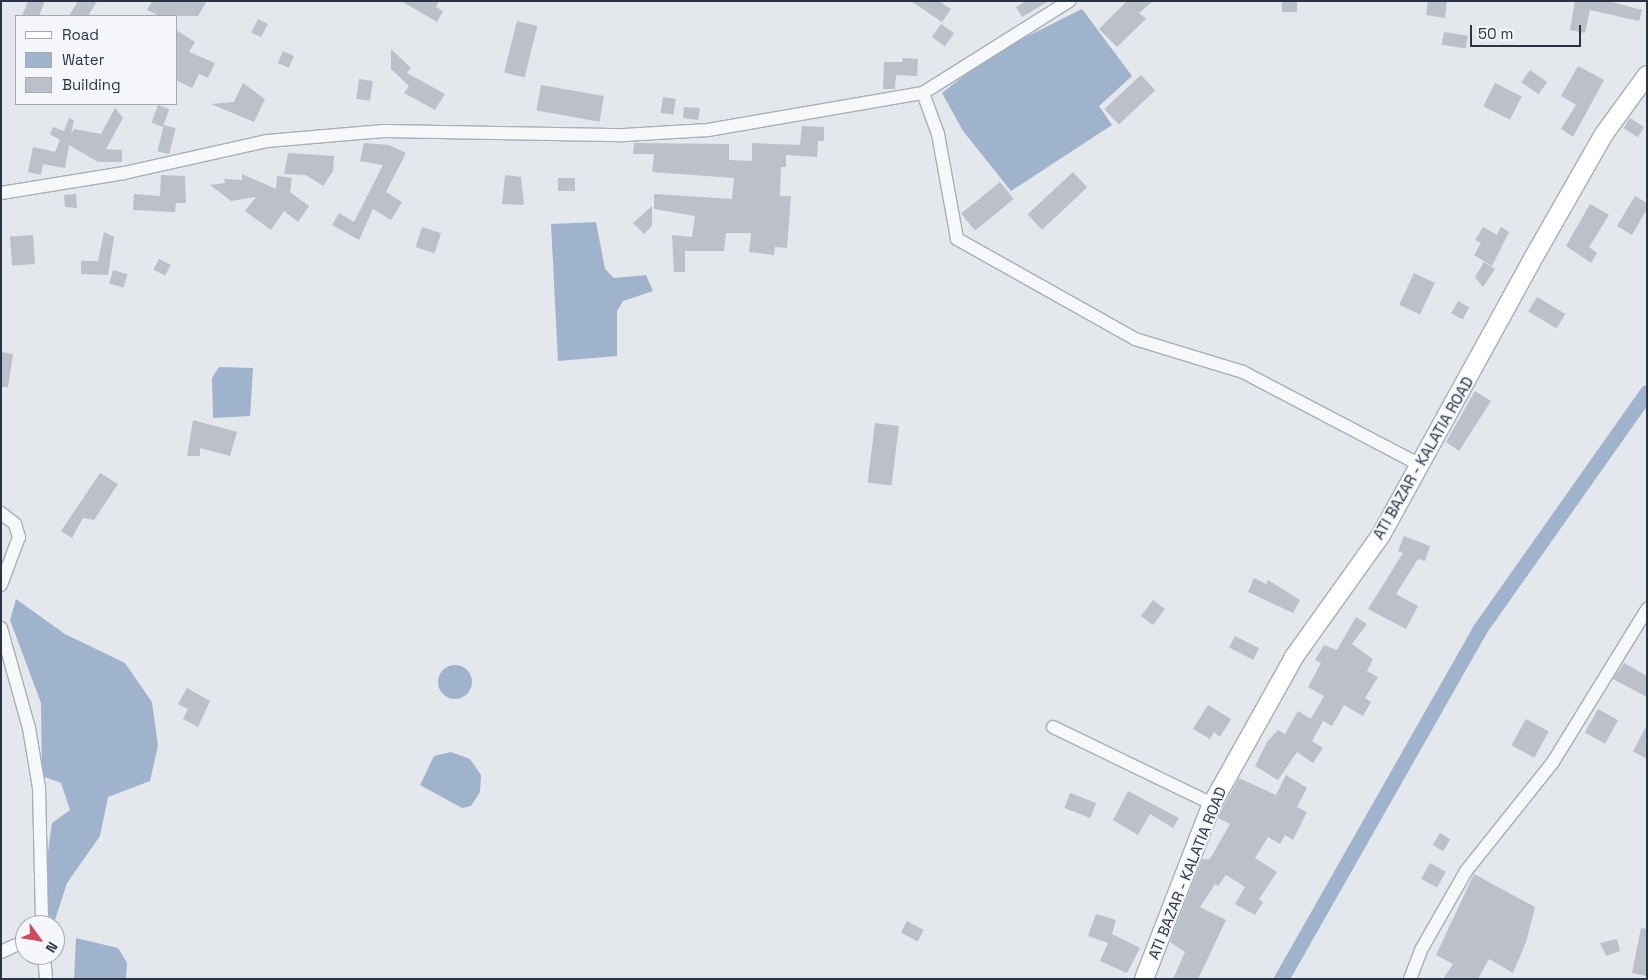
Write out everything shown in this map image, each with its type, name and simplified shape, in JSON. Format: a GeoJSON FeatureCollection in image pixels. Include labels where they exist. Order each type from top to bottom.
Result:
{"type":"FeatureCollection","features":[{"type":"Feature","properties":{"kind":"main road","name":"ATI BAZAR - KALATIA ROAD"},"geometry":{"type":"LineString","coordinates":[[1144,979],[1212,804],[1294,657],[1381,535],[1422,466],[1536,253],[1604,134],[1647,75]]}},
{"type":"Feature","properties":{"kind":"street"},"geometry":{"type":"LineString","coordinates":[[1,193],[124,173],[267,141],[384,131],[624,135],[708,130],[924,93],[1069,1]]}},
{"type":"Feature","properties":{"kind":"street"},"geometry":{"type":"LineString","coordinates":[[924,93],[938,134],[957,239],[1135,339],[1243,372],[1422,466]]}},
{"type":"Feature","properties":{"kind":"street"},"geometry":{"type":"LineString","coordinates":[[1,513],[15,524],[19,537],[1,585]]}},
{"type":"Feature","properties":{"kind":"street"},"geometry":{"type":"LineString","coordinates":[[1410,979],[1421,950],[1466,871],[1553,762],[1647,609]]}},
{"type":"Feature","properties":{"kind":"street"},"geometry":{"type":"LineString","coordinates":[[1,628],[29,728],[39,788],[42,915]]}},
{"type":"Feature","properties":{"kind":"street"},"geometry":{"type":"LineString","coordinates":[[1053,726],[1212,804]]}},
{"type":"Feature","properties":{"kind":"street"},"geometry":{"type":"LineString","coordinates":[[1,952],[15,946]]}},
{"type":"Feature","properties":{"kind":"street"},"geometry":{"type":"LineString","coordinates":[[45,965],[46,979]]}},
{"type":"Feature","properties":{"kind":"water"},"geometry":{"type":"Polygon","coordinates":[[[1082,9],[1132,76],[1099,106],[1112,125],[1011,191],[963,131],[942,93],[990,55],[1082,9]]]}},
{"type":"Feature","properties":{"kind":"water"},"geometry":{"type":"Polygon","coordinates":[[[596,222],[605,269],[614,278],[646,275],[653,291],[623,301],[617,311],[617,356],[558,361],[551,224],[596,222]]]}},
{"type":"Feature","properties":{"kind":"water"},"geometry":{"type":"Polygon","coordinates":[[[219,367],[253,368],[250,416],[213,418],[212,378],[219,367]]]}},
{"type":"Feature","properties":{"kind":"water"},"geometry":{"type":"Polygon","coordinates":[[[16,599],[65,634],[125,663],[152,702],[158,746],[150,781],[108,797],[100,836],[67,883],[57,915],[44,913],[45,873],[52,823],[70,810],[61,783],[42,776],[41,703],[10,620],[16,599]]]}},
{"type":"Feature","properties":{"kind":"water"},"geometry":{"type":"Polygon","coordinates":[[[455,665],[467,670],[472,682],[467,694],[455,699],[443,694],[438,682],[443,670],[455,665]]]}},
{"type":"Feature","properties":{"kind":"water"},"geometry":{"type":"Polygon","coordinates":[[[451,752],[470,759],[481,775],[480,792],[471,806],[462,808],[420,785],[434,756],[451,752]]]}},
{"type":"Feature","properties":{"kind":"water"},"geometry":{"type":"Polygon","coordinates":[[[76,938],[118,948],[127,963],[126,979],[74,979],[76,938]]]}},
{"type":"Feature","properties":{"kind":"building"},"geometry":{"type":"Polygon","coordinates":[[[28,1],[45,1],[39,15],[22,15],[28,1]]]}},
{"type":"Feature","properties":{"kind":"building"},"geometry":{"type":"Polygon","coordinates":[[[78,1],[97,1],[89,15],[70,15],[78,1]]]}},
{"type":"Feature","properties":{"kind":"building"},"geometry":{"type":"Polygon","coordinates":[[[152,1],[207,1],[198,16],[158,15],[147,10],[152,1]]]}},
{"type":"Feature","properties":{"kind":"building"},"geometry":{"type":"Polygon","coordinates":[[[401,1],[439,1],[436,7],[443,11],[437,22],[401,1]]]}},
{"type":"Feature","properties":{"kind":"building"},"geometry":{"type":"Polygon","coordinates":[[[911,1],[939,1],[951,9],[942,22],[911,1]]]}},
{"type":"Feature","properties":{"kind":"building"},"geometry":{"type":"Polygon","coordinates":[[[1026,1],[1049,1],[1022,17],[1016,7],[1026,1]]]}},
{"type":"Feature","properties":{"kind":"building"},"geometry":{"type":"Polygon","coordinates":[[[1127,1],[1153,1],[1139,13],[1146,19],[1117,47],[1099,29],[1127,1]]]}},
{"type":"Feature","properties":{"kind":"building"},"geometry":{"type":"Polygon","coordinates":[[[1282,1],[1297,1],[1297,12],[1282,12],[1282,1]]]}},
{"type":"Feature","properties":{"kind":"building"},"geometry":{"type":"Polygon","coordinates":[[[1428,1],[1447,1],[1445,18],[1426,15],[1428,1]]]}},
{"type":"Feature","properties":{"kind":"building"},"geometry":{"type":"Polygon","coordinates":[[[1575,1],[1608,1],[1642,10],[1639,21],[1590,10],[1585,33],[1570,30],[1575,1]]]}},
{"type":"Feature","properties":{"kind":"building"},"geometry":{"type":"Polygon","coordinates":[[[258,19],[268,24],[261,37],[251,32],[258,19]]]}},
{"type":"Feature","properties":{"kind":"building"},"geometry":{"type":"Polygon","coordinates":[[[517,21],[537,26],[525,78],[504,72],[517,21]]]}},
{"type":"Feature","properties":{"kind":"building"},"geometry":{"type":"Polygon","coordinates":[[[941,24],[954,33],[945,46],[932,37],[941,24]]]}},
{"type":"Feature","properties":{"kind":"building"},"geometry":{"type":"Polygon","coordinates":[[[178,31],[195,42],[189,52],[215,63],[208,78],[199,74],[192,88],[178,81],[178,31]]]}},
{"type":"Feature","properties":{"kind":"building"},"geometry":{"type":"Polygon","coordinates":[[[1444,32],[1468,36],[1466,49],[1442,45],[1444,32]]]}},
{"type":"Feature","properties":{"kind":"building"},"geometry":{"type":"Polygon","coordinates":[[[391,49],[411,68],[407,73],[445,94],[435,110],[404,93],[409,86],[391,69],[391,49]]]}},
{"type":"Feature","properties":{"kind":"building"},"geometry":{"type":"Polygon","coordinates":[[[283,51],[294,56],[289,68],[278,63],[283,51]]]}},
{"type":"Feature","properties":{"kind":"building"},"geometry":{"type":"Polygon","coordinates":[[[903,58],[918,59],[917,76],[896,75],[895,89],[883,89],[884,62],[902,62],[903,58]]]}},
{"type":"Feature","properties":{"kind":"building"},"geometry":{"type":"Polygon","coordinates":[[[1578,66],[1604,80],[1573,137],[1561,129],[1576,105],[1561,96],[1578,66]]]}},
{"type":"Feature","properties":{"kind":"building"},"geometry":{"type":"Polygon","coordinates":[[[1530,70],[1547,82],[1539,94],[1521,82],[1530,70]]]}},
{"type":"Feature","properties":{"kind":"building"},"geometry":{"type":"Polygon","coordinates":[[[1141,75],[1155,90],[1119,124],[1104,109],[1141,75]]]}},
{"type":"Feature","properties":{"kind":"building"},"geometry":{"type":"Polygon","coordinates":[[[359,79],[373,81],[370,101],[356,99],[359,79]]]}},
{"type":"Feature","properties":{"kind":"building"},"geometry":{"type":"Polygon","coordinates":[[[243,83],[265,99],[254,122],[211,104],[234,102],[243,83]]]}},
{"type":"Feature","properties":{"kind":"building"},"geometry":{"type":"Polygon","coordinates":[[[1495,83],[1522,97],[1510,120],[1483,106],[1495,83]]]}},
{"type":"Feature","properties":{"kind":"building"},"geometry":{"type":"Polygon","coordinates":[[[541,85],[604,96],[600,122],[536,111],[541,85]]]}},
{"type":"Feature","properties":{"kind":"building"},"geometry":{"type":"Polygon","coordinates":[[[663,97],[676,99],[673,115],[660,113],[663,97]]]}},
{"type":"Feature","properties":{"kind":"building"},"geometry":{"type":"Polygon","coordinates":[[[158,105],[169,109],[163,127],[152,123],[158,105]]]}},
{"type":"Feature","properties":{"kind":"building"},"geometry":{"type":"Polygon","coordinates":[[[684,107],[700,108],[698,120],[683,118],[684,107]]]}},
{"type":"Feature","properties":{"kind":"building"},"geometry":{"type":"Polygon","coordinates":[[[115,108],[123,118],[106,149],[122,150],[122,162],[98,162],[69,145],[65,168],[43,164],[41,175],[28,172],[33,147],[55,152],[60,140],[50,134],[53,127],[64,131],[69,118],[74,120],[71,134],[74,129],[101,134],[115,108]]]}},
{"type":"Feature","properties":{"kind":"building"},"geometry":{"type":"Polygon","coordinates":[[[1630,118],[1644,127],[1638,137],[1623,128],[1630,118]]]}},
{"type":"Feature","properties":{"kind":"building"},"geometry":{"type":"Polygon","coordinates":[[[164,125],[176,128],[169,154],[157,151],[164,125]]]}},
{"type":"Feature","properties":{"kind":"building"},"geometry":{"type":"Polygon","coordinates":[[[802,126],[824,127],[824,141],[818,141],[817,157],[786,155],[786,167],[781,167],[780,196],[791,196],[787,248],[775,247],[774,255],[749,252],[751,233],[726,233],[724,251],[685,251],[685,272],[674,272],[672,235],[692,237],[695,216],[654,209],[654,194],[732,199],[734,178],[652,172],[654,154],[633,154],[634,143],[729,144],[729,160],[752,161],[752,143],[800,145],[802,126]]]}},
{"type":"Feature","properties":{"kind":"building"},"geometry":{"type":"Polygon","coordinates":[[[364,143],[389,145],[406,153],[386,192],[402,202],[391,220],[373,209],[359,240],[332,225],[339,213],[354,222],[383,165],[360,161],[364,143]]]}},
{"type":"Feature","properties":{"kind":"building"},"geometry":{"type":"Polygon","coordinates":[[[288,153],[334,156],[333,171],[323,186],[306,175],[284,174],[288,153]]]}},
{"type":"Feature","properties":{"kind":"building"},"geometry":{"type":"Polygon","coordinates":[[[1073,172],[1087,187],[1042,230],[1028,214],[1073,172]]]}},
{"type":"Feature","properties":{"kind":"building"},"geometry":{"type":"Polygon","coordinates":[[[242,174],[276,189],[277,176],[292,178],[290,192],[309,206],[298,222],[284,211],[271,230],[245,211],[256,197],[231,201],[210,185],[225,183],[224,179],[242,180],[242,174]]]}},
{"type":"Feature","properties":{"kind":"building"},"geometry":{"type":"Polygon","coordinates":[[[161,175],[185,176],[186,203],[176,203],[175,212],[133,210],[134,194],[160,196],[161,175]]]}},
{"type":"Feature","properties":{"kind":"building"},"geometry":{"type":"Polygon","coordinates":[[[505,175],[521,177],[524,205],[502,204],[505,175]]]}},
{"type":"Feature","properties":{"kind":"building"},"geometry":{"type":"Polygon","coordinates":[[[558,178],[575,178],[575,191],[558,191],[558,178]]]}},
{"type":"Feature","properties":{"kind":"building"},"geometry":{"type":"Polygon","coordinates":[[[1000,182],[1014,199],[975,231],[961,213],[1000,182]]]}},
{"type":"Feature","properties":{"kind":"building"},"geometry":{"type":"Polygon","coordinates":[[[76,194],[77,208],[65,207],[64,195],[76,194]]]}},
{"type":"Feature","properties":{"kind":"building"},"geometry":{"type":"Polygon","coordinates":[[[1635,196],[1647,203],[1647,209],[1632,235],[1617,226],[1635,196]]]}},
{"type":"Feature","properties":{"kind":"building"},"geometry":{"type":"Polygon","coordinates":[[[1590,204],[1609,215],[1589,247],[1597,253],[1591,263],[1566,246],[1590,204]]]}},
{"type":"Feature","properties":{"kind":"building"},"geometry":{"type":"Polygon","coordinates":[[[652,206],[652,226],[644,234],[633,223],[652,206]]]}},
{"type":"Feature","properties":{"kind":"building"},"geometry":{"type":"Polygon","coordinates":[[[422,227],[441,233],[435,253],[416,247],[422,227]]]}},
{"type":"Feature","properties":{"kind":"building"},"geometry":{"type":"Polygon","coordinates":[[[1483,227],[1497,235],[1501,227],[1509,232],[1492,266],[1474,255],[1481,243],[1475,240],[1483,227]]]}},
{"type":"Feature","properties":{"kind":"building"},"geometry":{"type":"Polygon","coordinates":[[[104,232],[114,237],[108,275],[81,274],[81,261],[98,261],[104,232]]]}},
{"type":"Feature","properties":{"kind":"building"},"geometry":{"type":"Polygon","coordinates":[[[33,235],[35,264],[12,266],[10,237],[33,235]]]}},
{"type":"Feature","properties":{"kind":"building"},"geometry":{"type":"Polygon","coordinates":[[[159,259],[171,265],[165,276],[154,270],[159,259]]]}},
{"type":"Feature","properties":{"kind":"building"},"geometry":{"type":"Polygon","coordinates":[[[1484,262],[1495,269],[1483,287],[1475,277],[1484,262]]]}},
{"type":"Feature","properties":{"kind":"building"},"geometry":{"type":"Polygon","coordinates":[[[113,270],[127,274],[124,288],[109,283],[113,270]]]}},
{"type":"Feature","properties":{"kind":"building"},"geometry":{"type":"Polygon","coordinates":[[[1414,273],[1435,283],[1420,314],[1399,305],[1414,273]]]}},
{"type":"Feature","properties":{"kind":"building"},"geometry":{"type":"Polygon","coordinates":[[[1537,297],[1565,314],[1557,329],[1528,312],[1537,297]]]}},
{"type":"Feature","properties":{"kind":"building"},"geometry":{"type":"Polygon","coordinates":[[[1458,301],[1469,307],[1463,320],[1451,313],[1458,301]]]}},
{"type":"Feature","properties":{"kind":"building"},"geometry":{"type":"Polygon","coordinates":[[[1,352],[13,354],[8,387],[1,387],[1,352]]]}},
{"type":"Feature","properties":{"kind":"building"},"geometry":{"type":"Polygon","coordinates":[[[1475,391],[1491,401],[1459,451],[1446,442],[1475,391]]]}},
{"type":"Feature","properties":{"kind":"building"},"geometry":{"type":"Polygon","coordinates":[[[193,420],[237,432],[230,456],[200,448],[200,456],[187,456],[193,420]]]}},
{"type":"Feature","properties":{"kind":"building"},"geometry":{"type":"Polygon","coordinates":[[[875,423],[899,426],[892,485],[868,483],[875,423]]]}},
{"type":"Feature","properties":{"kind":"building"},"geometry":{"type":"Polygon","coordinates":[[[100,473],[118,484],[94,520],[83,518],[72,538],[61,531],[100,473]]]}},
{"type":"Feature","properties":{"kind":"building"},"geometry":{"type":"Polygon","coordinates":[[[1404,536],[1430,546],[1425,561],[1418,559],[1396,594],[1418,606],[1406,629],[1368,609],[1403,553],[1398,551],[1404,536]]]}},
{"type":"Feature","properties":{"kind":"building"},"geometry":{"type":"Polygon","coordinates":[[[1254,578],[1266,584],[1268,580],[1300,600],[1293,613],[1248,592],[1254,578]]]}},
{"type":"Feature","properties":{"kind":"building"},"geometry":{"type":"Polygon","coordinates":[[[1153,600],[1165,609],[1153,625],[1141,616],[1153,600]]]}},
{"type":"Feature","properties":{"kind":"building"},"geometry":{"type":"Polygon","coordinates":[[[1356,617],[1367,624],[1352,644],[1373,659],[1367,671],[1378,677],[1365,698],[1371,702],[1363,716],[1344,705],[1332,726],[1323,721],[1312,741],[1323,748],[1313,763],[1297,752],[1278,780],[1255,766],[1267,742],[1278,730],[1285,734],[1298,711],[1311,719],[1324,696],[1308,687],[1321,663],[1315,660],[1324,645],[1337,650],[1356,617]]]}},
{"type":"Feature","properties":{"kind":"building"},"geometry":{"type":"Polygon","coordinates":[[[1235,636],[1259,648],[1253,660],[1229,648],[1235,636]]]}},
{"type":"Feature","properties":{"kind":"building"},"geometry":{"type":"Polygon","coordinates":[[[1624,663],[1647,676],[1647,697],[1613,679],[1624,663]]]}},
{"type":"Feature","properties":{"kind":"building"},"geometry":{"type":"Polygon","coordinates":[[[187,688],[210,701],[198,727],[183,719],[188,709],[178,704],[187,688]]]}},
{"type":"Feature","properties":{"kind":"building"},"geometry":{"type":"Polygon","coordinates":[[[1208,705],[1231,719],[1220,737],[1214,732],[1210,739],[1193,729],[1208,705]]]}},
{"type":"Feature","properties":{"kind":"building"},"geometry":{"type":"Polygon","coordinates":[[[1598,709],[1618,720],[1605,744],[1585,733],[1598,709]]]}},
{"type":"Feature","properties":{"kind":"building"},"geometry":{"type":"Polygon","coordinates":[[[1526,719],[1549,732],[1534,758],[1511,745],[1526,719]]]}},
{"type":"Feature","properties":{"kind":"building"},"geometry":{"type":"Polygon","coordinates":[[[1647,725],[1647,759],[1633,751],[1647,725]]]}},
{"type":"Feature","properties":{"kind":"building"},"geometry":{"type":"Polygon","coordinates":[[[1286,775],[1307,788],[1297,807],[1307,812],[1293,840],[1285,835],[1280,844],[1268,837],[1255,858],[1277,872],[1259,899],[1263,902],[1255,915],[1235,904],[1245,887],[1226,875],[1218,886],[1215,884],[1200,907],[1226,920],[1198,979],[1173,979],[1185,952],[1170,942],[1202,859],[1210,859],[1230,824],[1218,818],[1239,778],[1276,795],[1286,775]]]}},
{"type":"Feature","properties":{"kind":"building"},"geometry":{"type":"Polygon","coordinates":[[[1128,791],[1179,818],[1173,828],[1150,814],[1138,835],[1113,820],[1128,791]]]}},
{"type":"Feature","properties":{"kind":"building"},"geometry":{"type":"Polygon","coordinates":[[[1070,793],[1096,803],[1090,818],[1064,808],[1070,793]]]}},
{"type":"Feature","properties":{"kind":"building"},"geometry":{"type":"Polygon","coordinates":[[[1440,833],[1450,839],[1443,851],[1433,845],[1440,833]]]}},
{"type":"Feature","properties":{"kind":"building"},"geometry":{"type":"Polygon","coordinates":[[[1430,863],[1446,872],[1437,887],[1421,879],[1430,863]]]}},
{"type":"Feature","properties":{"kind":"building"},"geometry":{"type":"Polygon","coordinates":[[[1474,874],[1535,907],[1526,942],[1513,973],[1489,959],[1478,979],[1443,979],[1453,964],[1436,955],[1474,874]]]}},
{"type":"Feature","properties":{"kind":"building"},"geometry":{"type":"Polygon","coordinates":[[[1096,914],[1116,920],[1112,934],[1140,948],[1127,973],[1100,961],[1108,943],[1088,936],[1096,914]]]}},
{"type":"Feature","properties":{"kind":"building"},"geometry":{"type":"Polygon","coordinates":[[[907,921],[924,930],[918,941],[901,932],[907,921]]]}},
{"type":"Feature","properties":{"kind":"building"},"geometry":{"type":"Polygon","coordinates":[[[1641,928],[1647,929],[1647,976],[1632,973],[1641,928]]]}},
{"type":"Feature","properties":{"kind":"building"},"geometry":{"type":"Polygon","coordinates":[[[1617,939],[1620,951],[1606,956],[1600,943],[1617,939]]]}},
{"type":"Feature","properties":{"kind":"waterway"},"geometry":{"type":"LineString","coordinates":[[1281,979],[1479,630],[1647,392]]}}]}
